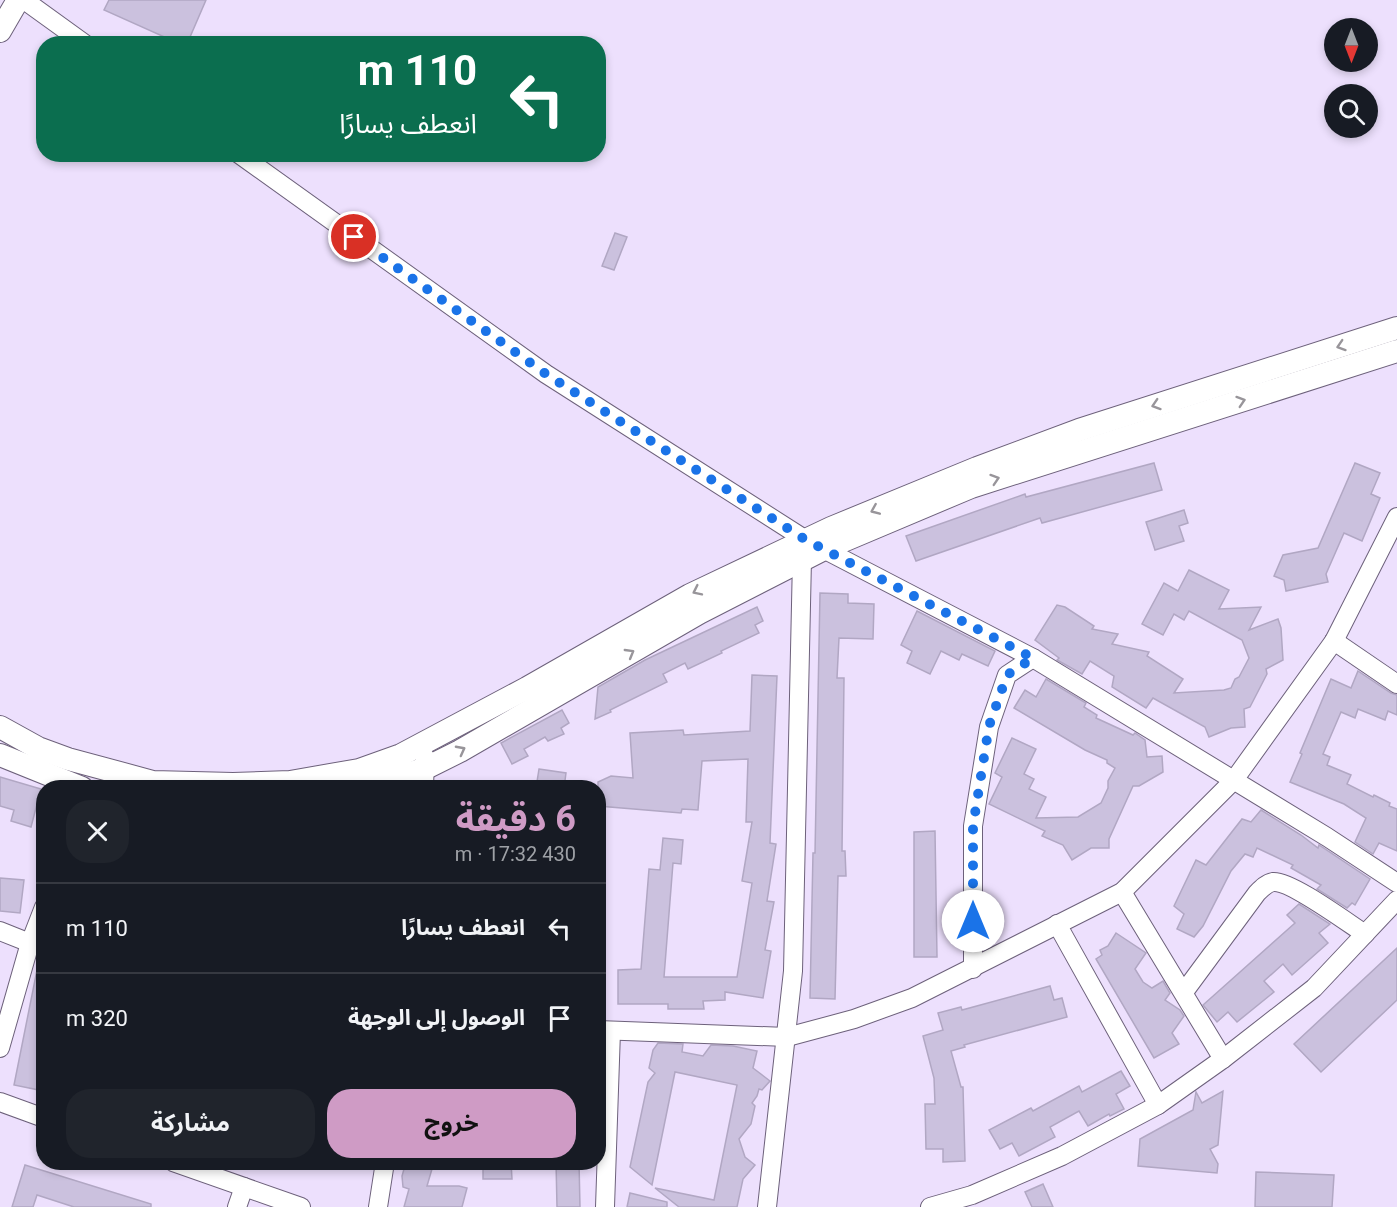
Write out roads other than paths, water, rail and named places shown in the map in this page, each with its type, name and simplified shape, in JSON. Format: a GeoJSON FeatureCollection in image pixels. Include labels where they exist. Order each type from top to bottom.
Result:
{"type":"FeatureCollection","features":[{"type":"Feature","properties":{"kind":"street"},"geometry":{"type":"LineString","coordinates":[[0,31],[18,0]]}},
{"type":"Feature","properties":{"kind":"street"},"geometry":{"type":"LineString","coordinates":[[24,0],[74,36]]}},
{"type":"Feature","properties":{"kind":"street"},"geometry":{"type":"LineString","coordinates":[[250,162],[546,374],[810,549],[1033,658],[1327,837],[1397,883]]}},
{"type":"Feature","properties":{"kind":"street"},"geometry":{"type":"LineString","coordinates":[[425,778],[460,751],[810,549],[977,468],[1079,430],[1397,328]]}},
{"type":"Feature","properties":{"kind":"street"},"geometry":{"type":"LineString","coordinates":[[302,780],[359,770],[401,755],[527,688],[690,595],[971,487],[1397,351]]}},
{"type":"Feature","properties":{"kind":"street"},"geometry":{"type":"LineString","coordinates":[[606,1031],[787,1037],[854,1018],[912,998],[1122,892],[1234,780],[1334,641],[1397,517]]}},
{"type":"Feature","properties":{"kind":"street"},"geometry":{"type":"LineString","coordinates":[[767,1207],[793,971],[810,549]]}},
{"type":"Feature","properties":{"kind":"street"},"geometry":{"type":"LineString","coordinates":[[1334,641],[1397,684]]}},
{"type":"Feature","properties":{"kind":"street"},"geometry":{"type":"LineString","coordinates":[[973,969],[973,826],[989,726],[1007,675],[1033,658]]}},
{"type":"Feature","properties":{"kind":"street"},"geometry":{"type":"LineString","coordinates":[[0,727],[38,748],[68,759],[146,780]]}},
{"type":"Feature","properties":{"kind":"street"},"geometry":{"type":"LineString","coordinates":[[424,743],[425,778]]}},
{"type":"Feature","properties":{"kind":"street"},"geometry":{"type":"LineString","coordinates":[[0,755],[62,780]]}},
{"type":"Feature","properties":{"kind":"street"},"geometry":{"type":"LineString","coordinates":[[1184,992],[1257,892],[1273,882],[1290,886],[1365,934]]}},
{"type":"Feature","properties":{"kind":"street"},"geometry":{"type":"LineString","coordinates":[[1122,892],[1223,1059]]}},
{"type":"Feature","properties":{"kind":"street"},"geometry":{"type":"LineString","coordinates":[[930,1207],[972,1195],[1062,1156],[1158,1105],[1223,1059],[1314,988],[1397,900]]}},
{"type":"Feature","properties":{"kind":"street"},"geometry":{"type":"LineString","coordinates":[[1057,924],[1158,1105]]}},
{"type":"Feature","properties":{"kind":"street"},"geometry":{"type":"LineString","coordinates":[[0,931],[36,945]]}},
{"type":"Feature","properties":{"kind":"street"},"geometry":{"type":"LineString","coordinates":[[0,1048],[36,948]]}},
{"type":"Feature","properties":{"kind":"street"},"geometry":{"type":"LineString","coordinates":[[0,1102],[36,1115]]}},
{"type":"Feature","properties":{"kind":"street"},"geometry":{"type":"LineString","coordinates":[[196,1170],[301,1207]]}},
{"type":"Feature","properties":{"kind":"street"},"geometry":{"type":"LineString","coordinates":[[378,1207],[384,1170]]}},
{"type":"Feature","properties":{"kind":"street"},"geometry":{"type":"LineString","coordinates":[[605,1170],[605,1207]]}},
{"type":"Feature","properties":{"kind":"street"},"geometry":{"type":"LineString","coordinates":[[237,1207],[244,1187]]}}]}
